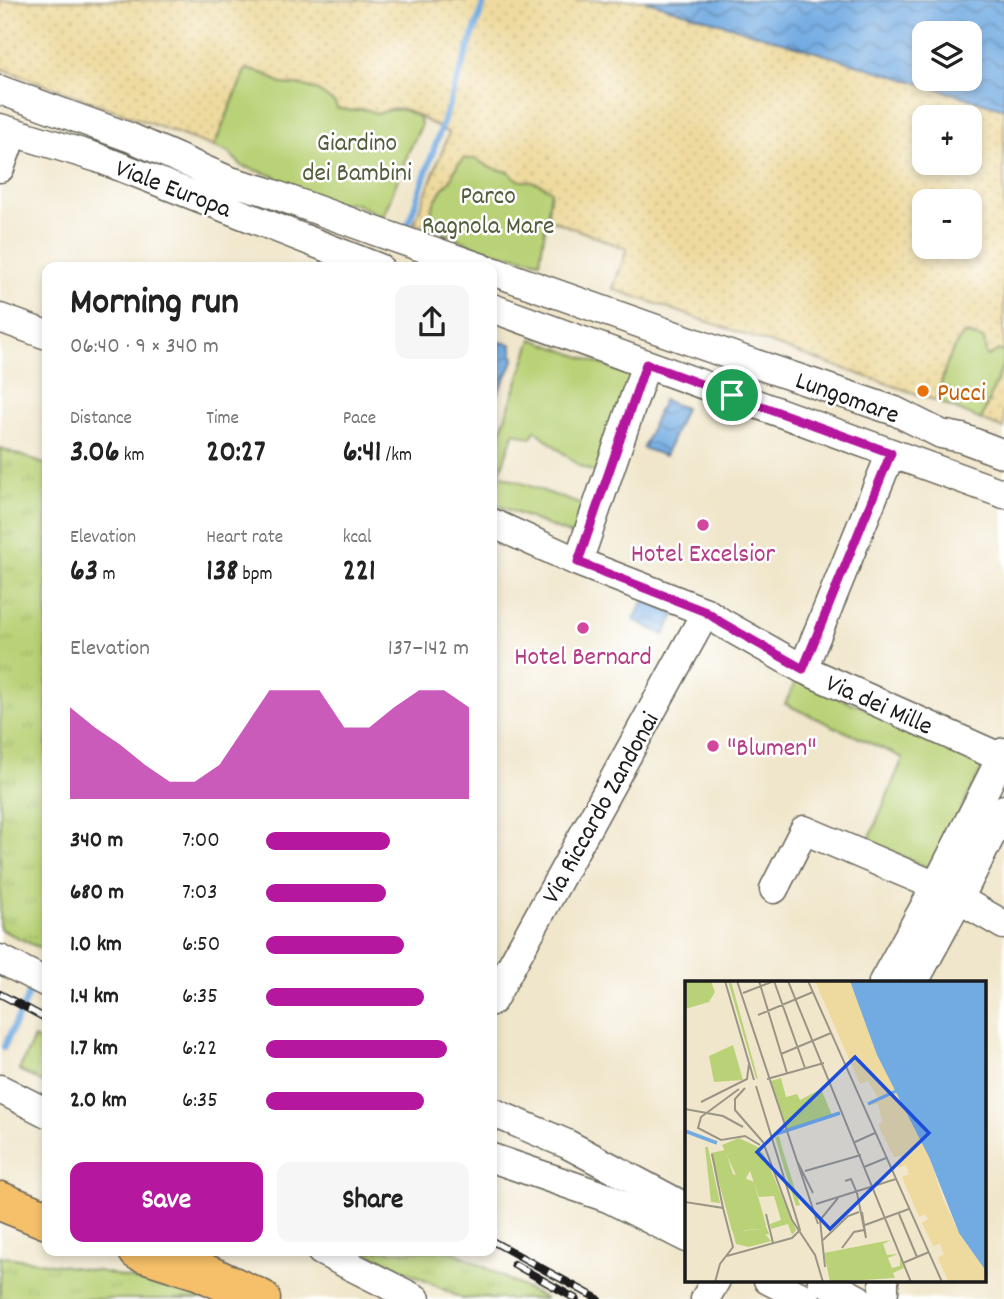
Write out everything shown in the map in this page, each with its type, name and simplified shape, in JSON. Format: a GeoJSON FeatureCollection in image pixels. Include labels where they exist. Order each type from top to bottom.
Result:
{"type":"FeatureCollection","features":[{"type":"Feature","properties":{"kind":"highway"},"geometry":{"type":"LineString","coordinates":[[154,1256],[200,1271],[261,1299]]}},
{"type":"Feature","properties":{"kind":"street"},"geometry":{"type":"LineString","coordinates":[[0,90],[129,137],[230,181],[464,262]]}},
{"type":"Feature","properties":{"kind":"street"},"geometry":{"type":"LineString","coordinates":[[0,167],[11,135]]}},
{"type":"Feature","properties":{"kind":"street","name":"Viale Europa"},"geometry":{"type":"LineString","coordinates":[[11,135],[98,158],[187,192],[335,261]]}},
{"type":"Feature","properties":{"kind":"street","name":"Lungomare"},"geometry":{"type":"LineString","coordinates":[[497,273],[895,411],[942,434],[1004,454]]}},
{"type":"Feature","properties":{"kind":"street"},"geometry":{"type":"LineString","coordinates":[[497,311],[1004,494]]}},
{"type":"Feature","properties":{"kind":"street"},"geometry":{"type":"LineString","coordinates":[[0,318],[42,333]]}},
{"type":"Feature","properties":{"kind":"street"},"geometry":{"type":"LineString","coordinates":[[578,562],[646,364]]}},
{"type":"Feature","properties":{"kind":"street"},"geometry":{"type":"LineString","coordinates":[[803,669],[891,453]]}},
{"type":"Feature","properties":{"kind":"street","name":"Via dei Mille"},"geometry":{"type":"LineString","coordinates":[[497,525],[578,562],[706,612],[803,669],[1003,756]]}},
{"type":"Feature","properties":{"kind":"street","name":"Via Riccardo Zandonai"},"geometry":{"type":"LineString","coordinates":[[497,992],[706,612]]}},
{"type":"Feature","properties":{"kind":"street"},"geometry":{"type":"LineString","coordinates":[[914,981],[947,892],[1003,756]]}},
{"type":"Feature","properties":{"kind":"street"},"geometry":{"type":"LineString","coordinates":[[884,981],[1004,809]]}},
{"type":"Feature","properties":{"kind":"street"},"geometry":{"type":"LineString","coordinates":[[774,888],[804,830],[947,892],[1004,925]]}},
{"type":"Feature","properties":{"kind":"street"},"geometry":{"type":"LineString","coordinates":[[0,958],[37,977]]}},
{"type":"Feature","properties":{"kind":"street"},"geometry":{"type":"LineString","coordinates":[[0,1089],[42,1110]]}},
{"type":"Feature","properties":{"kind":"street"},"geometry":{"type":"LineString","coordinates":[[497,1114],[567,1144],[685,1207]]}},
{"type":"Feature","properties":{"kind":"street"},"geometry":{"type":"LineString","coordinates":[[548,1178],[532,1163],[530,1154],[533,1146],[544,1140],[567,1144]]}},
{"type":"Feature","properties":{"kind":"street"},"geometry":{"type":"LineString","coordinates":[[497,1160],[608,1198],[685,1237]]}},
{"type":"Feature","properties":{"kind":"street"},"geometry":{"type":"LineString","coordinates":[[331,1256],[416,1299]]}},
{"type":"Feature","properties":{"kind":"street"},"geometry":{"type":"LineString","coordinates":[[705,1299],[715,1282]]}},
{"type":"Feature","properties":{"kind":"street"},"geometry":{"type":"LineString","coordinates":[[772,1282],[806,1299]]}},
{"type":"Feature","properties":{"kind":"street"},"geometry":{"type":"LineString","coordinates":[[826,1282],[858,1299]]}},
{"type":"Feature","properties":{"kind":"street"},"geometry":{"type":"LineString","coordinates":[[881,1299],[884,1282]]}},
{"type":"Feature","properties":{"kind":"green space","name":"Giardino dei Bambini"},"geometry":{"type":"Polygon","coordinates":[[[246,69],[265,74],[281,84],[305,86],[318,91],[335,103],[337,108],[368,110],[377,114],[400,110],[420,118],[421,126],[383,217],[354,203],[327,203],[301,194],[274,176],[242,166],[228,152],[214,147],[246,69]]]}},
{"type":"Feature","properties":{"kind":"green space","name":"Parco Ragnola Mare"},"geometry":{"type":"Polygon","coordinates":[[[463,159],[475,159],[491,168],[509,172],[521,181],[531,181],[551,191],[540,261],[480,249],[427,224],[435,201],[463,159]]]}},
{"type":"Feature","properties":{"kind":"green space"},"geometry":{"type":"Polygon","coordinates":[[[964,334],[984,339],[988,356],[999,350],[1004,353],[1004,362],[981,420],[937,401],[950,357],[964,334]]]}},
{"type":"Feature","properties":{"kind":"green space"},"geometry":{"type":"Polygon","coordinates":[[[532,339],[634,376],[597,473],[579,466],[535,430],[531,438],[514,432],[499,475],[585,506],[574,536],[497,505],[497,442],[532,339]]]}},
{"type":"Feature","properties":{"kind":"green space"},"geometry":{"type":"Polygon","coordinates":[[[0,448],[42,463],[42,948],[0,929],[0,448]]]}},
{"type":"Feature","properties":{"kind":"green space"},"geometry":{"type":"Polygon","coordinates":[[[796,680],[987,759],[931,869],[868,842],[903,758],[785,704],[796,680]]]}},
{"type":"Feature","properties":{"kind":"green space"},"geometry":{"type":"Polygon","coordinates":[[[34,1038],[42,1042],[42,1082],[19,1070],[34,1038]]]}},
{"type":"Feature","properties":{"kind":"green space"},"geometry":{"type":"Polygon","coordinates":[[[0,1256],[99,1271],[211,1299],[0,1299],[0,1256]]]}},
{"type":"Feature","properties":{"kind":"green space"},"geometry":{"type":"Polygon","coordinates":[[[374,1256],[463,1256],[546,1299],[463,1299],[374,1256]]]}},
{"type":"Feature","properties":{"kind":"sand"},"geometry":{"type":"Polygon","coordinates":[[[0,0],[644,0],[912,81],[912,91],[945,91],[1004,109],[1004,353],[999,351],[988,356],[984,339],[967,334],[950,357],[937,401],[613,289],[627,249],[547,218],[551,191],[531,181],[521,181],[509,172],[491,168],[475,159],[463,159],[457,166],[435,201],[427,224],[414,224],[449,133],[407,110],[393,108],[378,114],[360,109],[352,111],[336,108],[305,86],[281,84],[265,74],[246,69],[214,147],[0,68],[0,0]]]}},
{"type":"Feature","properties":{"kind":"sand"},"geometry":{"type":"Polygon","coordinates":[[[1004,362],[1004,429],[981,420],[1004,362]]]}},
{"type":"Feature","properties":{"kind":"water"},"geometry":{"type":"Polygon","coordinates":[[[644,0],[1004,0],[1004,109],[945,91],[982,91],[982,21],[912,21],[912,81],[644,0]]]}},
{"type":"Feature","properties":{"kind":"water"},"geometry":{"type":"Polygon","coordinates":[[[500,342],[511,344],[514,360],[498,393],[497,393],[497,345],[500,342]]]}},
{"type":"Feature","properties":{"kind":"water"},"geometry":{"type":"Polygon","coordinates":[[[663,400],[685,408],[665,456],[643,448],[663,400]]]}},
{"type":"Feature","properties":{"kind":"water"},"geometry":{"type":"Polygon","coordinates":[[[644,600],[675,615],[664,635],[634,620],[644,600]]]}},
{"type":"Feature","properties":{"kind":"waterway"},"geometry":{"type":"LineString","coordinates":[[408,225],[485,0]]}},
{"type":"Feature","properties":{"kind":"waterway"},"geometry":{"type":"LineString","coordinates":[[4,1047],[34,983]]}},
{"type":"Feature","properties":{"kind":"railway"},"geometry":{"type":"LineString","coordinates":[[0,994],[42,1016]]}},
{"type":"Feature","properties":{"kind":"railway"},"geometry":{"type":"LineString","coordinates":[[497,1244],[598,1299]]}},
{"type":"Feature","properties":{"kind":"railway"},"geometry":{"type":"LineString","coordinates":[[514,1264],[576,1299]]}},
{"type":"Feature","properties":{"kind":"place","name":"Pucci"},"geometry":{"type":"Point","coordinates":[923,391]}},
{"type":"Feature","properties":{"kind":"place","name":"Hotel Excelsior"},"geometry":{"type":"Point","coordinates":[703,525]}},
{"type":"Feature","properties":{"kind":"place","name":"Hotel Bernard"},"geometry":{"type":"Point","coordinates":[583,628]}},
{"type":"Feature","properties":{"kind":"place","name":"\"Blumen\""},"geometry":{"type":"Point","coordinates":[713,746]}},
{"type":"Feature","properties":{"kind":"route"},"geometry":{"type":"LineString","coordinates":[[646,364],[732,395],[891,453],[803,669],[706,612],[578,562],[646,364]]}}]}
